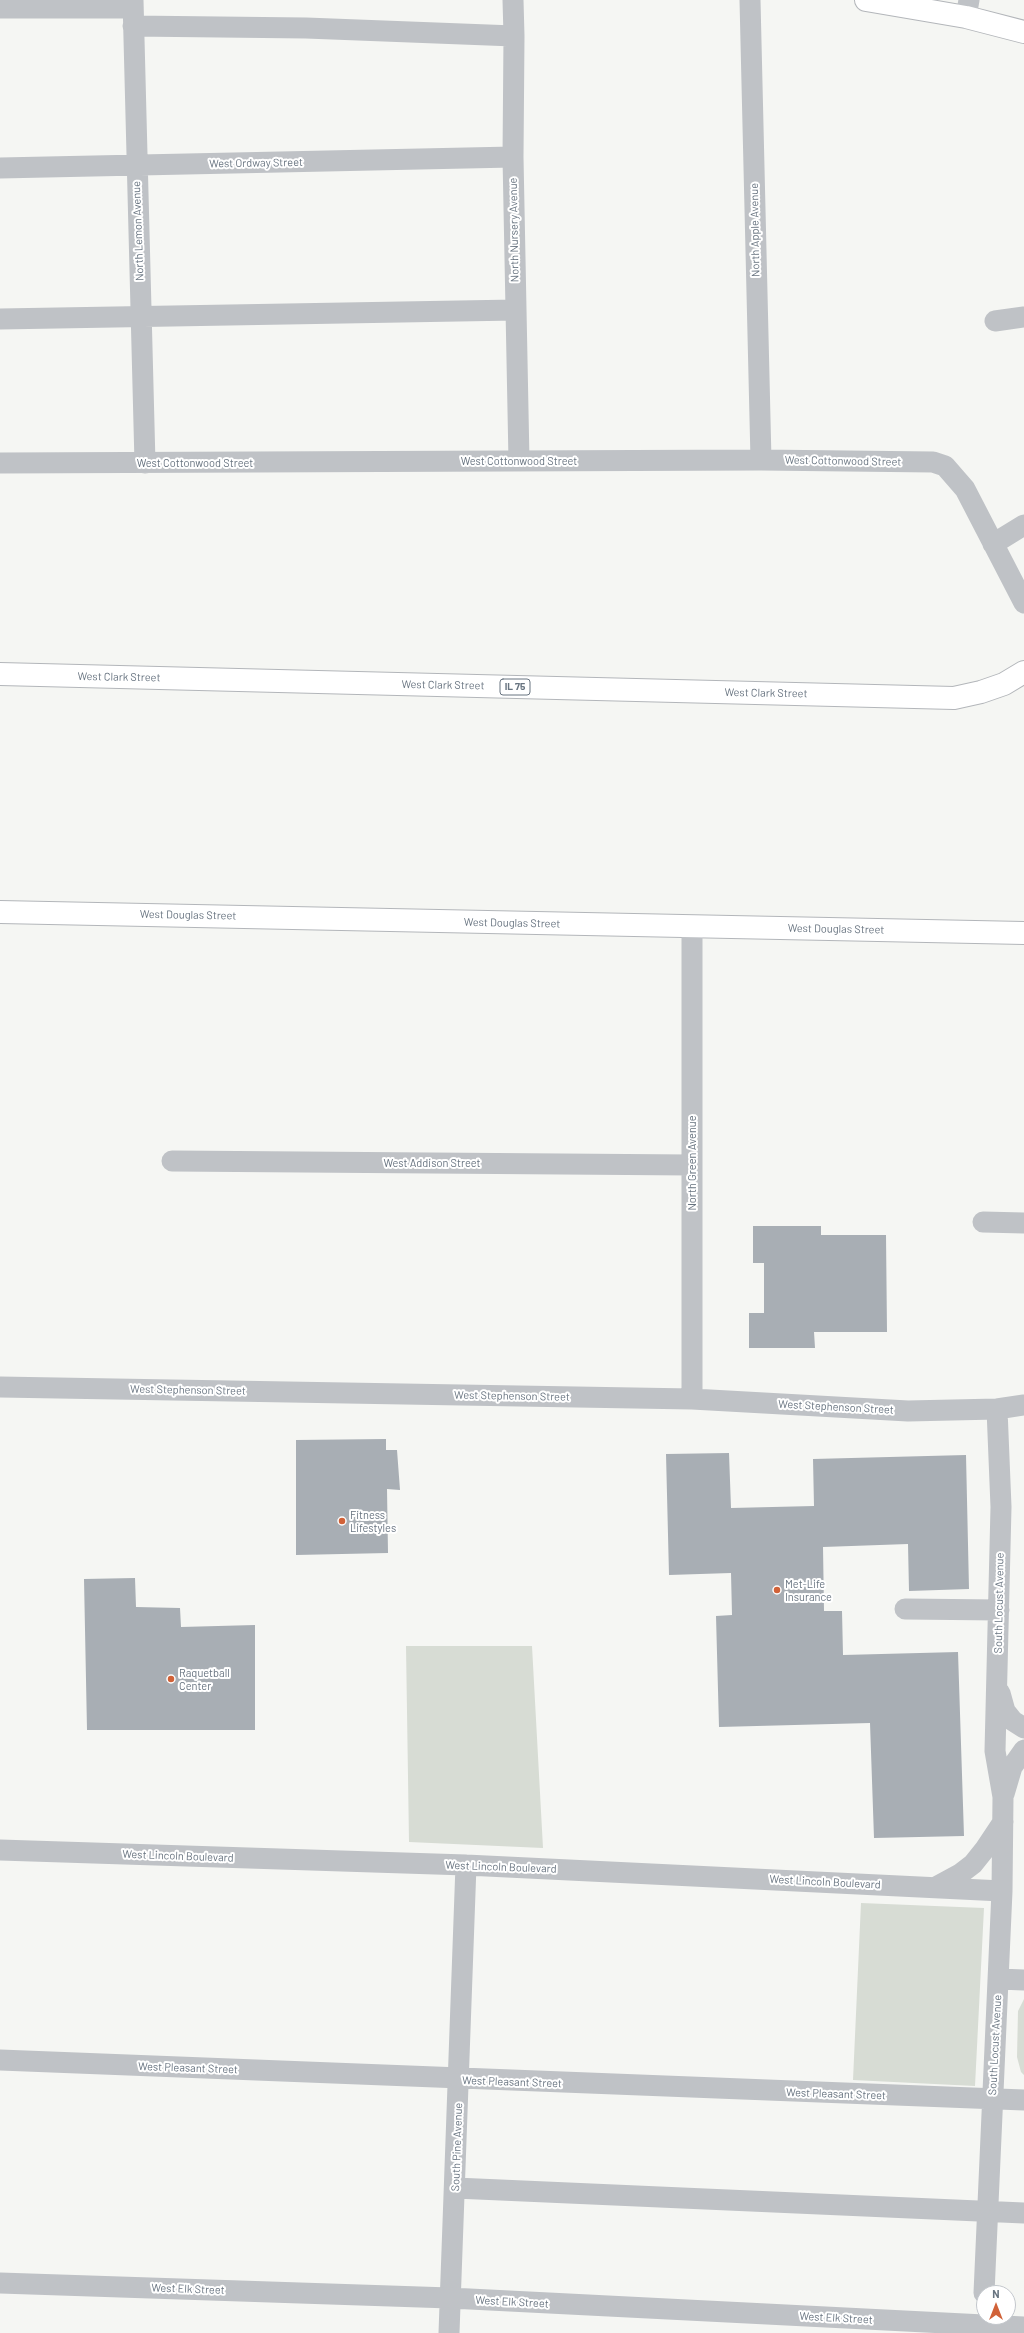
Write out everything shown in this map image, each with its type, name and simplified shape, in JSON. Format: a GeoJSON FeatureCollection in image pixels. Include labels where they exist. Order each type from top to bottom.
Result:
{"type":"FeatureCollection","features":[{"type":"Feature","properties":{"kind":"main road"},"geometry":{"type":"LineString","coordinates":[[866,0],[967,8],[1024,32]]}},
{"type":"Feature","properties":{"kind":"main road","name":"West Clark Street"},"geometry":{"type":"LineString","coordinates":[[0,674],[954,698],[981,692],[1004,684],[1024,672]]}},
{"type":"Feature","properties":{"kind":"main road","name":"West Douglas Street"},"geometry":{"type":"LineString","coordinates":[[0,912],[1024,933]]}},
{"type":"Feature","properties":{"kind":"street","name":"North Nursery Avenue"},"geometry":{"type":"LineString","coordinates":[[512,0],[514,36],[513,157],[519,461]]}},
{"type":"Feature","properties":{"kind":"street","name":"North Apple Avenue"},"geometry":{"type":"LineString","coordinates":[[750,0],[761,460]]}},
{"type":"Feature","properties":{"kind":"street"},"geometry":{"type":"LineString","coordinates":[[0,8],[133,11],[306,28],[514,36]]}},
{"type":"Feature","properties":{"kind":"street","name":"North Lemon Avenue"},"geometry":{"type":"LineString","coordinates":[[133,11],[145,463]]}},
{"type":"Feature","properties":{"kind":"street","name":"West Ordway Street"},"geometry":{"type":"LineString","coordinates":[[0,168],[513,157]]}},
{"type":"Feature","properties":{"kind":"street"},"geometry":{"type":"LineString","coordinates":[[0,319],[516,310]]}},
{"type":"Feature","properties":{"kind":"street"},"geometry":{"type":"LineString","coordinates":[[995,321],[1024,317]]}},
{"type":"Feature","properties":{"kind":"street","name":"West Cottonwood Street"},"geometry":{"type":"LineString","coordinates":[[0,463],[761,460],[933,462],[945,466],[965,489],[1024,603]]}},
{"type":"Feature","properties":{"kind":"street"},"geometry":{"type":"LineString","coordinates":[[993,544],[1024,526]]}},
{"type":"Feature","properties":{"kind":"street","name":"North Green Avenue"},"geometry":{"type":"LineString","coordinates":[[692,927],[692,1400]]}},
{"type":"Feature","properties":{"kind":"street","name":"West Addison Street"},"geometry":{"type":"LineString","coordinates":[[172,1161],[691,1165]]}},
{"type":"Feature","properties":{"kind":"street"},"geometry":{"type":"LineString","coordinates":[[983,1222],[1024,1223]]}},
{"type":"Feature","properties":{"kind":"street","name":"West Stephenson Street"},"geometry":{"type":"LineString","coordinates":[[0,1387],[692,1400],[908,1411],[998,1409],[1024,1405]]}},
{"type":"Feature","properties":{"kind":"street","name":"South Locust Avenue"},"geometry":{"type":"LineString","coordinates":[[984,2285],[1002,1891],[1003,1796],[995,1751],[1001,1508],[998,1409]]}},
{"type":"Feature","properties":{"kind":"street"},"geometry":{"type":"LineString","coordinates":[[905,1609],[999,1610]]}},
{"type":"Feature","properties":{"kind":"street"},"geometry":{"type":"LineString","coordinates":[[997,1682],[1005,1711],[1013,1721],[1024,1728]]}},
{"type":"Feature","properties":{"kind":"street","name":"South Locust Avenue"},"geometry":{"type":"LineString","coordinates":[[1003,1796],[1012,1766],[1024,1750]]}},
{"type":"Feature","properties":{"kind":"street"},"geometry":{"type":"LineString","coordinates":[[936,1887],[960,1874],[973,1864],[986,1848],[1003,1822]]}},
{"type":"Feature","properties":{"kind":"street","name":"West Lincoln Boulevard"},"geometry":{"type":"LineString","coordinates":[[0,1850],[466,1865],[1002,1891]]}},
{"type":"Feature","properties":{"kind":"street","name":"South Pine Avenue"},"geometry":{"type":"LineString","coordinates":[[449,2333],[460,2080],[466,1865]]}},
{"type":"Feature","properties":{"kind":"street"},"geometry":{"type":"LineString","coordinates":[[999,1979],[1024,1980]]}},
{"type":"Feature","properties":{"kind":"street","name":"West Pleasant Street"},"geometry":{"type":"LineString","coordinates":[[0,2060],[460,2080],[1024,2100]]}},
{"type":"Feature","properties":{"kind":"street"},"geometry":{"type":"LineString","coordinates":[[455,2188],[1024,2213]]}},
{"type":"Feature","properties":{"kind":"street","name":"West Elk Street"},"geometry":{"type":"LineString","coordinates":[[0,2283],[450,2298],[983,2329],[1024,2327]]}},
{"type":"Feature","properties":{"kind":"shaded area"},"geometry":{"type":"Polygon","coordinates":[[[406,1646],[532,1646],[543,1848],[409,1842],[406,1646]]]}},
{"type":"Feature","properties":{"kind":"shaded area"},"geometry":{"type":"Polygon","coordinates":[[[861,1903],[984,1908],[975,2086],[853,2080],[861,1903]]]}},
{"type":"Feature","properties":{"kind":"shaded area"},"geometry":{"type":"Polygon","coordinates":[[[1024,1999],[1024,2075],[1021,2072],[1017,2057],[1018,2011],[1024,1999]]]}},
{"type":"Feature","properties":{"kind":"building"},"geometry":{"type":"Polygon","coordinates":[[[753,1226],[821,1226],[821,1235],[886,1235],[887,1332],[814,1332],[815,1348],[749,1348],[749,1313],[764,1313],[764,1263],[753,1263],[753,1226]]]}},
{"type":"Feature","properties":{"kind":"building","name":"Fitness Lifestyles"},"geometry":{"type":"Polygon","coordinates":[[[386,1439],[386,1450],[397,1450],[400,1490],[387,1489],[388,1553],[296,1555],[296,1440],[386,1439]]]}},
{"type":"Feature","properties":{"kind":"building","name":"Met-Life Insurance"},"geometry":{"type":"Polygon","coordinates":[[[729,1453],[731,1508],[814,1506],[813,1459],[966,1455],[969,1589],[909,1591],[908,1544],[823,1547],[824,1611],[842,1611],[843,1655],[958,1652],[964,1836],[874,1838],[870,1723],[719,1727],[716,1616],[732,1615],[731,1573],[669,1575],[666,1454],[729,1453]]]}},
{"type":"Feature","properties":{"kind":"building","name":"Raquetball Center"},"geometry":{"type":"Polygon","coordinates":[[[135,1578],[136,1607],[180,1608],[181,1627],[255,1625],[255,1730],[87,1730],[84,1579],[135,1578]]]}},
{"type":"Feature","properties":{"kind":"place","name":"Fitness Lifestyles"},"geometry":{"type":"Point","coordinates":[342,1521]}},
{"type":"Feature","properties":{"kind":"place","name":"Met-Life Insurance"},"geometry":{"type":"Point","coordinates":[777,1590]}},
{"type":"Feature","properties":{"kind":"place","name":"Raquetball Center"},"geometry":{"type":"Point","coordinates":[171,1679]}}]}
